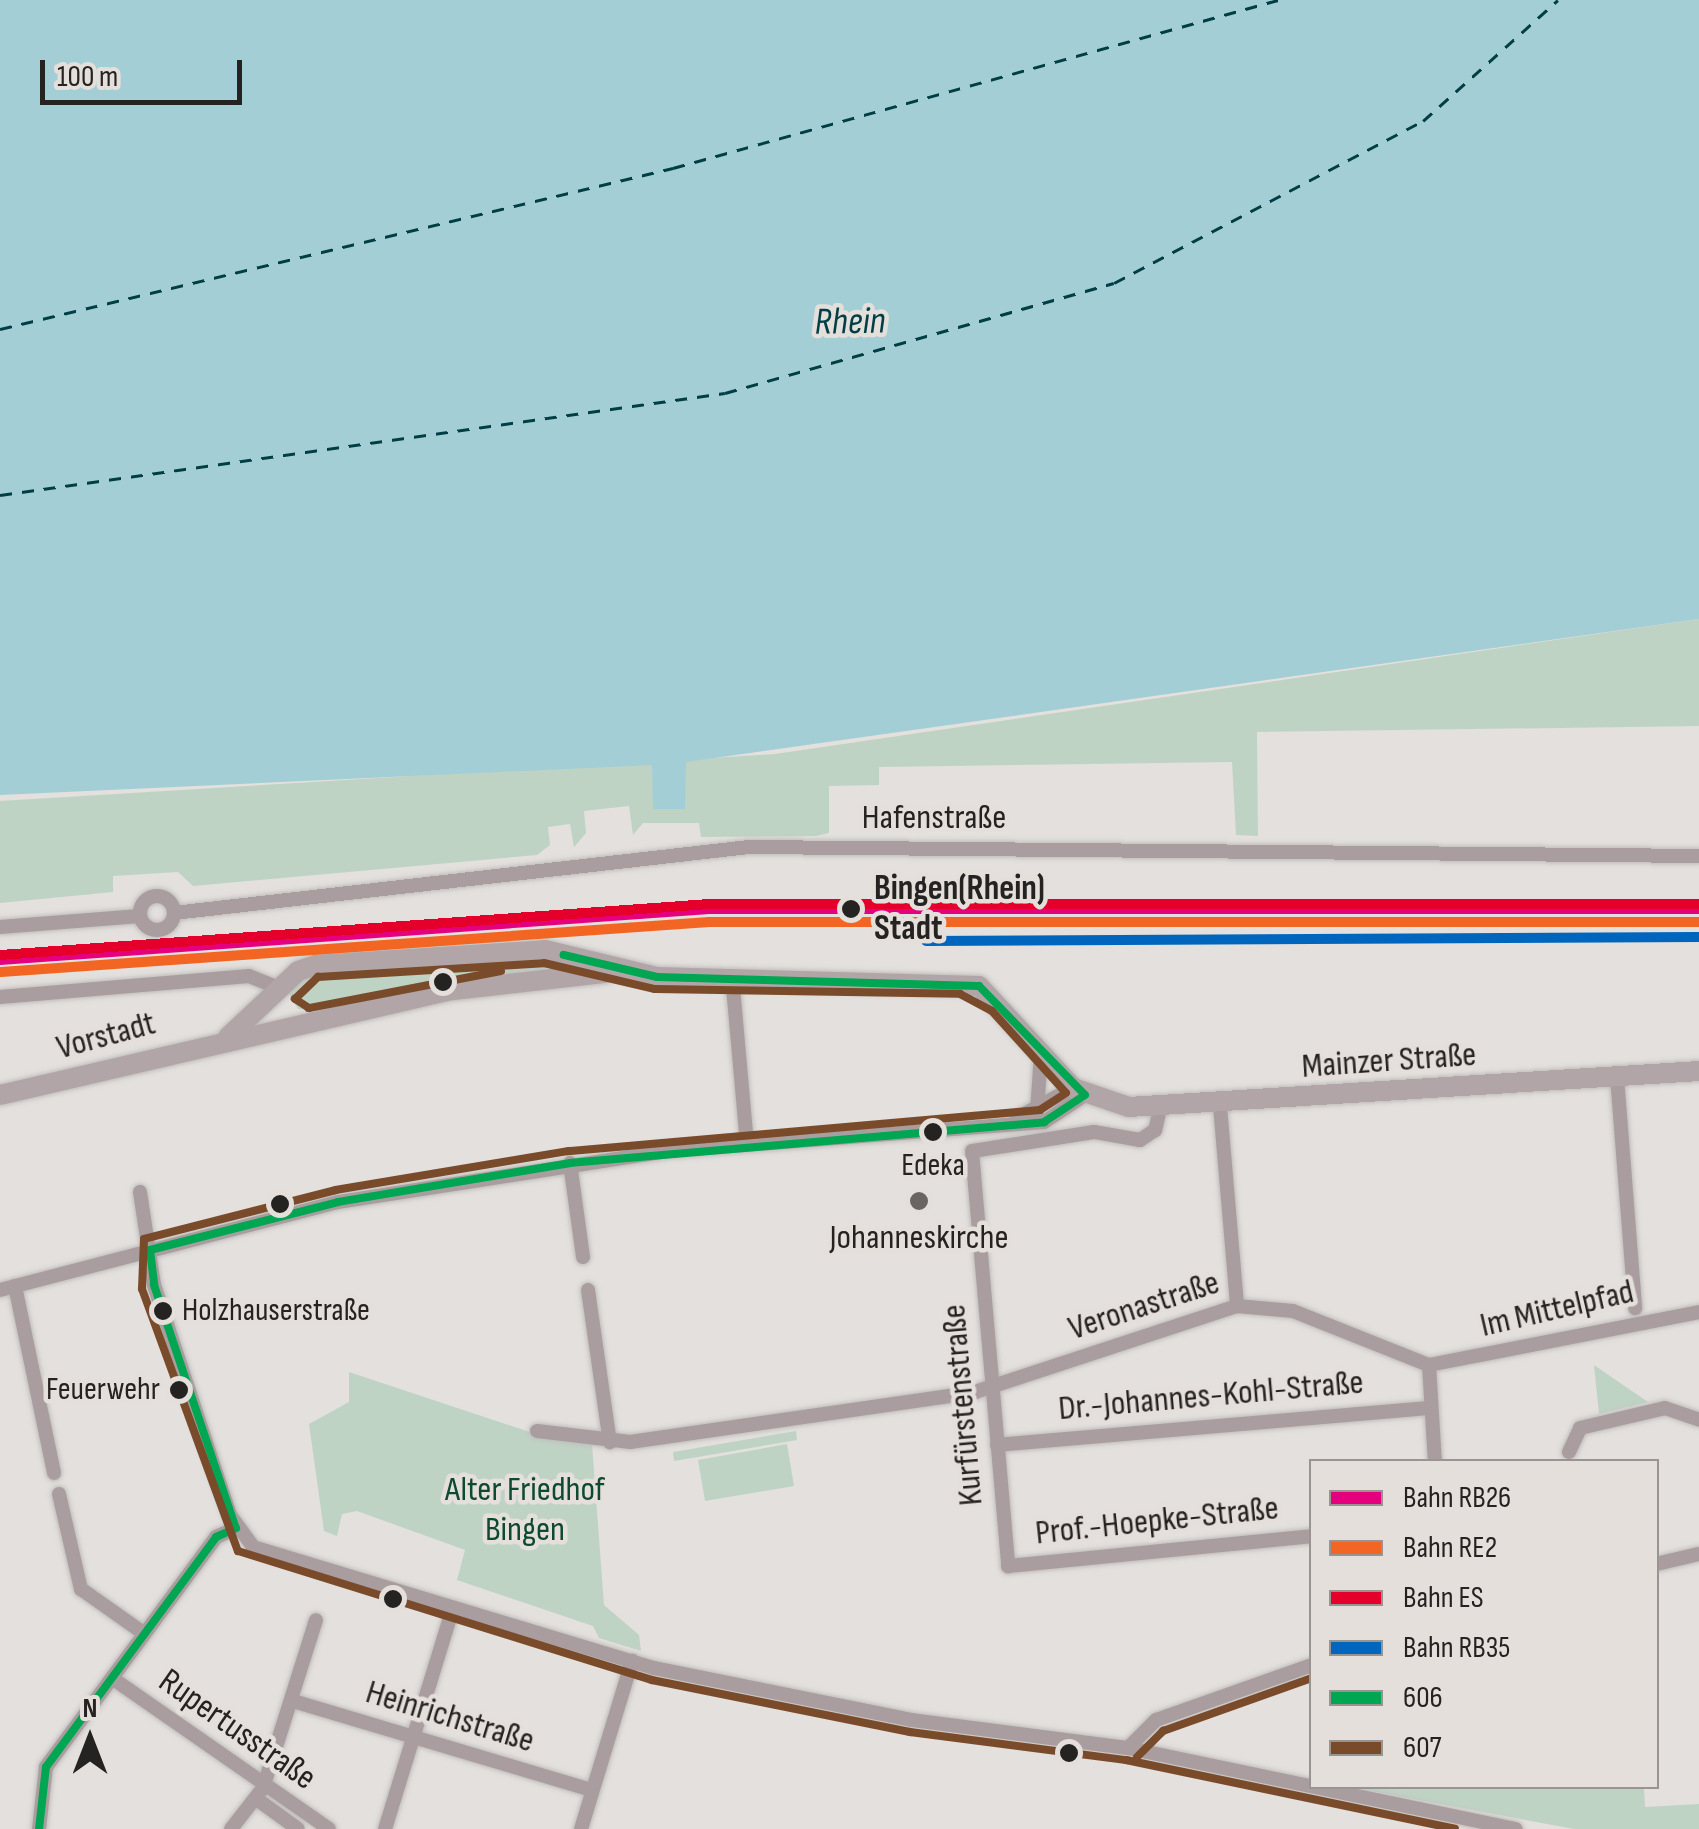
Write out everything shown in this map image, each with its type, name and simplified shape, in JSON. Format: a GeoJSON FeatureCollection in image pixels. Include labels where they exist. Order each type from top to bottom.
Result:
{"type":"FeatureCollection","features":[{"type":"Feature","properties":{"kind":"main road","name":"Vorstadt"},"geometry":{"type":"LineString","coordinates":[[228,1037],[281,989],[316,965],[545,950],[627,973],[657,977],[732,976],[979,986],[1080,1092]]}},
{"type":"Feature","properties":{"kind":"main road"},"geometry":{"type":"LineString","coordinates":[[545,950],[555,965],[550,975]]}},
{"type":"Feature","properties":{"kind":"main road","name":"Vorstadt"},"geometry":{"type":"LineString","coordinates":[[0,1096],[309,1020],[550,975],[627,973]]}},
{"type":"Feature","properties":{"kind":"main road"},"geometry":{"type":"LineString","coordinates":[[281,989],[282,1008],[309,1020]]}},
{"type":"Feature","properties":{"kind":"main road","name":"Mainzer Straße"},"geometry":{"type":"LineString","coordinates":[[1080,1092],[1160,1109],[1699,1071]]}},
{"type":"Feature","properties":{"kind":"street","name":"Hafenstraße"},"geometry":{"type":"LineString","coordinates":[[174,913],[157,896],[143,902],[140,916],[160,930],[174,913],[749,847],[1699,856]]}},
{"type":"Feature","properties":{"kind":"street"},"geometry":{"type":"LineString","coordinates":[[0,927],[140,916]]}},
{"type":"Feature","properties":{"kind":"street"},"geometry":{"type":"LineString","coordinates":[[0,997],[249,976],[281,989]]}},
{"type":"Feature","properties":{"kind":"street"},"geometry":{"type":"LineString","coordinates":[[732,976],[747,1143]]}},
{"type":"Feature","properties":{"kind":"street"},"geometry":{"type":"LineString","coordinates":[[1036,1112],[1041,1054]]}},
{"type":"Feature","properties":{"kind":"street"},"geometry":{"type":"LineString","coordinates":[[1618,1077],[1635,1308]]}},
{"type":"Feature","properties":{"kind":"street"},"geometry":{"type":"LineString","coordinates":[[1005,1121],[1080,1092]]}},
{"type":"Feature","properties":{"kind":"street"},"geometry":{"type":"LineString","coordinates":[[54,1474],[8,1288],[338,1202],[570,1163],[747,1143],[1005,1121],[1044,1122],[1080,1092]]}},
{"type":"Feature","properties":{"kind":"street"},"geometry":{"type":"LineString","coordinates":[[1220,1106],[1237,1306]]}},
{"type":"Feature","properties":{"kind":"street","name":"Kurfürstenstraße"},"geometry":{"type":"LineString","coordinates":[[1008,1566],[972,1151],[1094,1132],[1140,1140],[1155,1130],[1160,1109]]}},
{"type":"Feature","properties":{"kind":"street"},"geometry":{"type":"LineString","coordinates":[[570,1163],[584,1256]]}},
{"type":"Feature","properties":{"kind":"street"},"geometry":{"type":"LineString","coordinates":[[140,1192],[154,1285],[236,1528],[263,1551],[453,1608],[491,1613],[632,1661],[912,1720],[1128,1748],[1309,1786]]}},
{"type":"Feature","properties":{"kind":"street"},"geometry":{"type":"LineString","coordinates":[[588,1290],[610,1442]]}},
{"type":"Feature","properties":{"kind":"street","name":"Veronastraße"},"geometry":{"type":"LineString","coordinates":[[992,1389],[1237,1306],[1292,1311],[1429,1366]]}},
{"type":"Feature","properties":{"kind":"street","name":"Im Mittelpfad"},"geometry":{"type":"LineString","coordinates":[[1429,1366],[1699,1312]]}},
{"type":"Feature","properties":{"kind":"street"},"geometry":{"type":"LineString","coordinates":[[1429,1366],[1435,1459]]}},
{"type":"Feature","properties":{"kind":"street"},"geometry":{"type":"LineString","coordinates":[[537,1431],[610,1442],[992,1389]]}},
{"type":"Feature","properties":{"kind":"street","name":"Dr.-Johannes-Kohl-Straße"},"geometry":{"type":"LineString","coordinates":[[996,1445],[1430,1408]]}},
{"type":"Feature","properties":{"kind":"street"},"geometry":{"type":"LineString","coordinates":[[1569,1452],[1580,1428],[1665,1408],[1699,1420]]}},
{"type":"Feature","properties":{"kind":"street"},"geometry":{"type":"LineString","coordinates":[[59,1494],[81,1589],[142,1632]]}},
{"type":"Feature","properties":{"kind":"street"},"geometry":{"type":"LineString","coordinates":[[39,1829],[46,1767],[142,1632],[216,1537],[236,1528]]}},
{"type":"Feature","properties":{"kind":"street","name":"Prof.-Hoepke-Straße"},"geometry":{"type":"LineString","coordinates":[[1008,1566],[1309,1536]]}},
{"type":"Feature","properties":{"kind":"street"},"geometry":{"type":"LineString","coordinates":[[1659,1563],[1699,1554]]}},
{"type":"Feature","properties":{"kind":"street"},"geometry":{"type":"LineString","coordinates":[[385,1829],[453,1608]]}},
{"type":"Feature","properties":{"kind":"street"},"geometry":{"type":"LineString","coordinates":[[231,1829],[261,1794],[316,1620]]}},
{"type":"Feature","properties":{"kind":"street"},"geometry":{"type":"LineString","coordinates":[[581,1829],[632,1661]]}},
{"type":"Feature","properties":{"kind":"street"},"geometry":{"type":"LineString","coordinates":[[1128,1748],[1156,1720],[1309,1666]]}},
{"type":"Feature","properties":{"kind":"street","name":"Rupertusstraße"},"geometry":{"type":"LineString","coordinates":[[112,1678],[261,1794],[329,1829]]}},
{"type":"Feature","properties":{"kind":"street","name":"Heinrichstraße"},"geometry":{"type":"LineString","coordinates":[[293,1701],[591,1790]]}},
{"type":"Feature","properties":{"kind":"street"},"geometry":{"type":"LineString","coordinates":[[1324,1789],[1516,1829]]}},
{"type":"Feature","properties":{"kind":"street"},"geometry":{"type":"LineString","coordinates":[[261,1794],[298,1829]]}},
{"type":"Feature","properties":{"kind":"green space"},"geometry":{"type":"Polygon","coordinates":[[[1699,619],[1699,726],[1257,732],[1258,836],[1236,835],[1232,762],[879,767],[879,785],[829,786],[829,833],[816,836],[701,837],[699,823],[643,823],[633,835],[629,806],[584,811],[586,833],[574,847],[570,824],[548,827],[550,845],[537,855],[193,886],[178,872],[113,876],[113,892],[0,903],[0,801],[775,754],[1699,619]]]}},
{"type":"Feature","properties":{"kind":"green space"},"geometry":{"type":"Polygon","coordinates":[[[542,956],[546,971],[326,1012],[298,1009],[289,994],[293,980],[339,968],[393,971],[542,956]]]}},
{"type":"Feature","properties":{"kind":"green space"},"geometry":{"type":"Polygon","coordinates":[[[1594,1365],[1648,1402],[1599,1414],[1594,1365]]]}},
{"type":"Feature","properties":{"kind":"green space","name":"Alter Friedhof Bingen"},"geometry":{"type":"Polygon","coordinates":[[[349,1372],[536,1434],[592,1444],[604,1605],[639,1635],[641,1651],[599,1638],[593,1626],[457,1580],[465,1550],[357,1511],[342,1514],[337,1536],[324,1531],[309,1424],[349,1402],[349,1372]]]}},
{"type":"Feature","properties":{"kind":"green space"},"geometry":{"type":"Polygon","coordinates":[[[796,1431],[797,1440],[674,1461],[673,1452],[796,1431]]]}},
{"type":"Feature","properties":{"kind":"green space"},"geometry":{"type":"Polygon","coordinates":[[[787,1444],[794,1486],[705,1501],[698,1460],[787,1444]]]}},
{"type":"Feature","properties":{"kind":"green space"},"geometry":{"type":"Polygon","coordinates":[[[1361,1789],[1644,1789],[1645,1807],[1699,1804],[1699,1829],[1574,1829],[1361,1789]]]}},
{"type":"Feature","properties":{"kind":"water","name":"Rhein"},"geometry":{"type":"Polygon","coordinates":[[[0,0],[1699,0],[1699,619],[686,762],[685,809],[653,809],[652,765],[0,795],[0,0]]]}},
{"type":"Feature","properties":{"kind":"ferry route"},"geometry":{"type":"LineString","coordinates":[[0,329],[673,168],[1278,0]]}},
{"type":"Feature","properties":{"kind":"ferry route"},"geometry":{"type":"LineString","coordinates":[[0,495],[725,393],[1114,283],[1423,121],[1558,0]]}},
{"type":"Feature","properties":{"kind":"rail line","name":"ES"},"geometry":{"type":"LineString","coordinates":[[0,955],[710,904],[1699,904]]}},
{"type":"Feature","properties":{"kind":"rail line","name":"RB26"},"geometry":{"type":"LineString","coordinates":[[0,960],[709,909],[1699,909]]}},
{"type":"Feature","properties":{"kind":"rail line","name":"RE2"},"geometry":{"type":"LineString","coordinates":[[1,972],[709,922],[1699,922]]}},
{"type":"Feature","properties":{"kind":"rail line","name":"RB35"},"geometry":{"type":"LineString","coordinates":[[926,941],[1699,937]]}},
{"type":"Feature","properties":{"kind":"transit line","name":"606"},"geometry":{"type":"LineString","coordinates":[[150,1250],[338,1202],[570,1163],[1044,1122],[1085,1095],[979,986],[657,977],[564,955]]}},
{"type":"Feature","properties":{"kind":"transit line","name":"607"},"geometry":{"type":"LineString","coordinates":[[501,971],[309,1008],[295,999],[318,977],[544,963],[655,989],[960,994],[992,1011],[1066,1093],[1040,1110],[568,1151],[336,1190],[144,1239],[142,1289],[238,1551],[652,1680],[910,1732],[1126,1760],[1455,1829]]}},
{"type":"Feature","properties":{"kind":"transit line","name":"606"},"geometry":{"type":"LineString","coordinates":[[150,1250],[154,1285],[236,1528]]}},
{"type":"Feature","properties":{"kind":"transit line","name":"606"},"geometry":{"type":"LineString","coordinates":[[39,1829],[46,1767],[216,1537],[236,1528]]}},
{"type":"Feature","properties":{"kind":"transit line","name":"607"},"geometry":{"type":"LineString","coordinates":[[1137,1757],[1163,1731],[1309,1679]]}},
{"type":"Feature","properties":{"kind":"place","name":"Bingen(Rhein) Stadt"},"geometry":{"type":"Point","coordinates":[851,909]}},
{"type":"Feature","properties":{"kind":"place","name":"Edeka"},"geometry":{"type":"Point","coordinates":[933,1132]}},
{"type":"Feature","properties":{"kind":"place","name":"Johanneskirche"},"geometry":{"type":"Point","coordinates":[919,1201]}},
{"type":"Feature","properties":{"kind":"place","name":"Holzhauserstraße"},"geometry":{"type":"Point","coordinates":[163,1311]}},
{"type":"Feature","properties":{"kind":"place","name":"Feuerwehr"},"geometry":{"type":"Point","coordinates":[179,1390]}}]}
